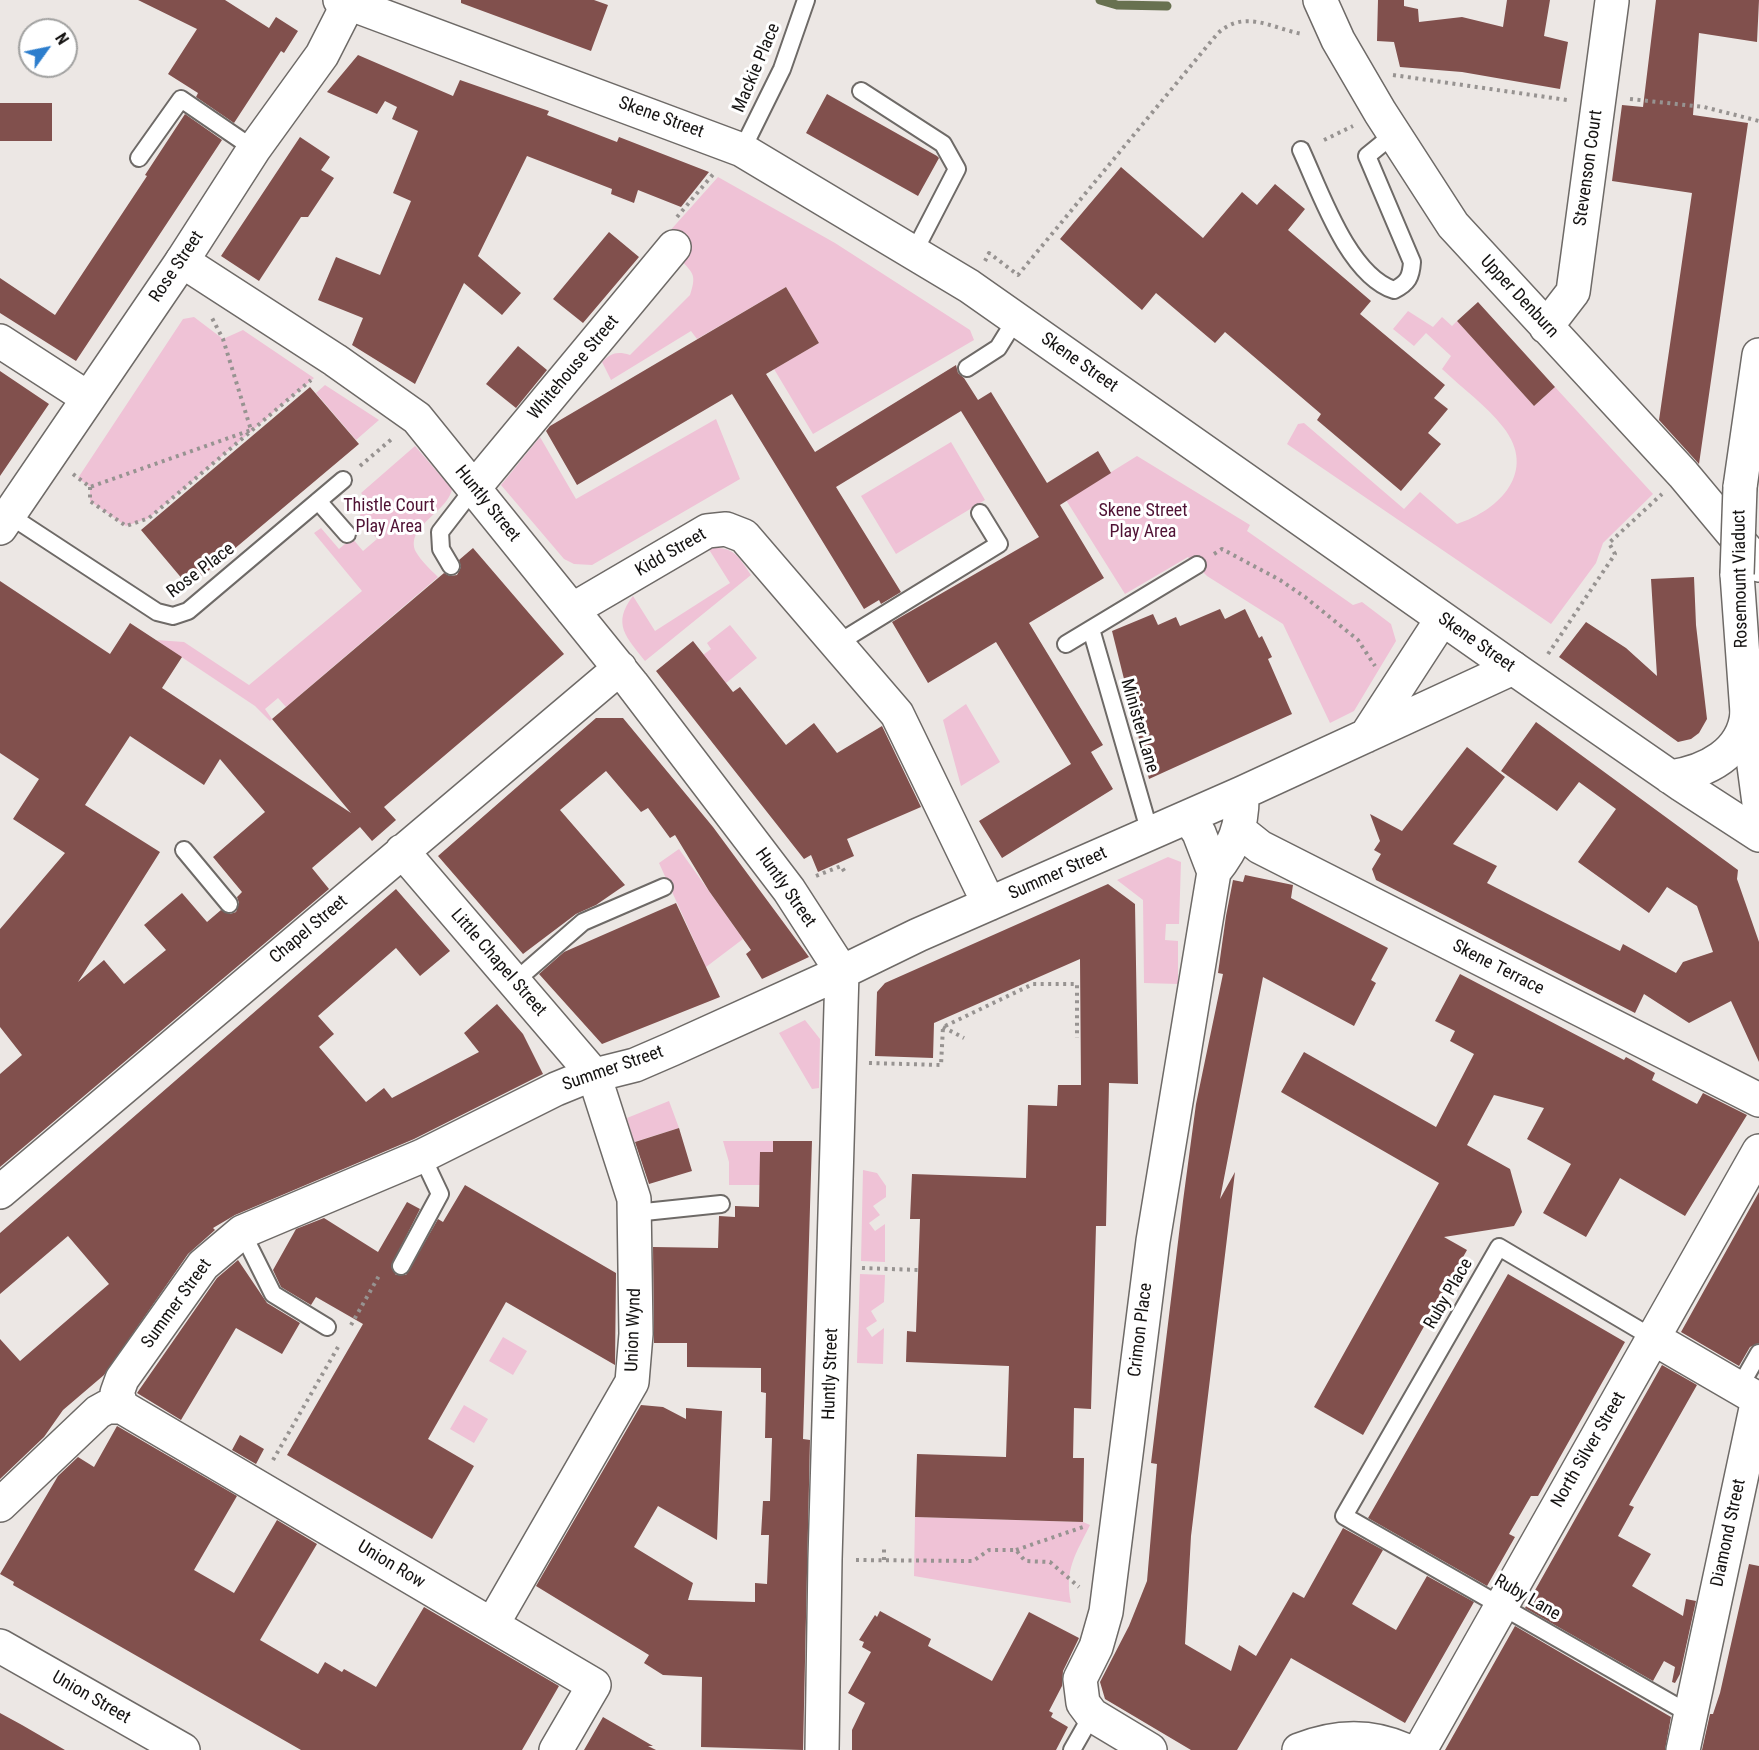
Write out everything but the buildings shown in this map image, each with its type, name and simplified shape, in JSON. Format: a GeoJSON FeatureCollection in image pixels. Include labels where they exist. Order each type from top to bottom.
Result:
{"type":"FeatureCollection","features":[{"type":"Feature","properties":{"kind":"street","name":"Upper Denburn"},"geometry":{"type":"LineString","coordinates":[[1320,0],[1338,40],[1355,69],[1453,225],[1683,474],[1748,569]]}},
{"type":"Feature","properties":{"kind":"street","name":"Skene Street"},"geometry":{"type":"LineString","coordinates":[[346,1],[735,146],[969,286],[1670,777],[1759,835]]}},
{"type":"Feature","properties":{"kind":"street","name":"Rose Street"},"geometry":{"type":"LineString","coordinates":[[5,521],[182,261],[254,149],[322,55],[346,1]]}},
{"type":"Feature","properties":{"kind":"street","name":"Stevenson Court"},"geometry":{"type":"LineString","coordinates":[[1546,327],[1573,292],[1612,1]]}},
{"type":"Feature","properties":{"kind":"street","name":"Whitehouse Street"},"geometry":{"type":"LineString","coordinates":[[474,488],[674,247]]}},
{"type":"Feature","properties":{"kind":"street","name":"Huntly Street"},"geometry":{"type":"LineString","coordinates":[[182,261],[335,360],[417,418],[620,668],[789,890],[842,972],[825,1559],[822,1750]]}},
{"type":"Feature","properties":{"kind":"street"},"geometry":{"type":"LineString","coordinates":[[0,341],[88,398]]}},
{"type":"Feature","properties":{"kind":"street","name":"Rosemount Viaduct"},"geometry":{"type":"LineString","coordinates":[[1759,355],[1740,487],[1748,569],[1746,712],[1759,803]]}},
{"type":"Feature","properties":{"kind":"street","name":"Kidd Street"},"geometry":{"type":"LineString","coordinates":[[572,610],[707,531],[726,529],[744,536],[897,714],[990,904]]}},
{"type":"Feature","properties":{"kind":"street"},"geometry":{"type":"LineString","coordinates":[[1366,736],[1442,618]]}},
{"type":"Feature","properties":{"kind":"street","name":"Chapel Street"},"geometry":{"type":"LineString","coordinates":[[0,1192],[269,952],[402,851],[620,668]]}},
{"type":"Feature","properties":{"kind":"street","name":"Summer Street"},"geometry":{"type":"LineString","coordinates":[[122,1407],[117,1393],[122,1379],[203,1265],[242,1232],[422,1156],[556,1089],[594,1075],[635,1065],[842,972],[918,935],[1366,736],[1522,674]]}},
{"type":"Feature","properties":{"kind":"street"},"geometry":{"type":"LineString","coordinates":[[1670,777],[1697,771],[1722,757],[1740,738],[1746,712]]}},
{"type":"Feature","properties":{"kind":"street","name":"Crimon Place"},"geometry":{"type":"LineString","coordinates":[[1092,1715],[1083,1703],[1080,1679],[1102,1628],[1153,1241],[1214,872],[1230,853],[1240,831],[1242,793]]}},
{"type":"Feature","properties":{"kind":"street"},"geometry":{"type":"LineString","coordinates":[[1188,817],[1199,833],[1214,872]]}},
{"type":"Feature","properties":{"kind":"street","name":"Skene Terrace"},"geometry":{"type":"LineString","coordinates":[[1240,831],[1260,847],[1759,1100]]}},
{"type":"Feature","properties":{"kind":"street","name":"Little Chapel Street"},"geometry":{"type":"LineString","coordinates":[[402,851],[594,1075]]}},
{"type":"Feature","properties":{"kind":"street","name":"Union Wynd"},"geometry":{"type":"LineString","coordinates":[[492,1625],[632,1382],[636,1334],[634,1213],[631,1186],[594,1075]]}},
{"type":"Feature","properties":{"kind":"street","name":"North Silver Street"},"geometry":{"type":"LineString","coordinates":[[1420,1750],[1759,1151]]}},
{"type":"Feature","properties":{"kind":"street","name":"Diamond Street"},"geometry":{"type":"LineString","coordinates":[[1653,1338],[1758,1400],[1683,1750]]}},
{"type":"Feature","properties":{"kind":"street"},"geometry":{"type":"LineString","coordinates":[[0,1505],[98,1412],[107,1407],[122,1407]]}},
{"type":"Feature","properties":{"kind":"street","name":"Union Row"},"geometry":{"type":"LineString","coordinates":[[122,1407],[594,1685],[556,1750]]}},
{"type":"Feature","properties":{"kind":"street","name":"Union Street"},"geometry":{"type":"LineString","coordinates":[[0,1646],[183,1750]]}},
{"type":"Feature","properties":{"kind":"street"},"geometry":{"type":"LineString","coordinates":[[1092,1715],[1150,1750]]}},
{"type":"Feature","properties":{"kind":"street"},"geometry":{"type":"LineString","coordinates":[[1299,1750],[1328,1740],[1352,1738],[1386,1742],[1406,1750]]}},
{"type":"Feature","properties":{"kind":"lane","name":"Mackie Place"},"geometry":{"type":"LineString","coordinates":[[735,146],[782,69],[806,0]]}},
{"type":"Feature","properties":{"kind":"lane"},"geometry":{"type":"LineString","coordinates":[[861,91],[943,144],[957,169],[914,252]]}},
{"type":"Feature","properties":{"kind":"lane"},"geometry":{"type":"LineString","coordinates":[[139,158],[181,99],[254,149]]}},
{"type":"Feature","properties":{"kind":"lane"},"geometry":{"type":"LineString","coordinates":[[1301,150],[1345,244],[1366,270],[1385,287],[1394,290],[1405,284],[1411,276],[1412,262],[1367,156],[1394,134]]}},
{"type":"Feature","properties":{"kind":"lane"},"geometry":{"type":"LineString","coordinates":[[967,368],[998,348],[1016,319]]}},
{"type":"Feature","properties":{"kind":"lane","name":"Rose Place"},"geometry":{"type":"LineString","coordinates":[[5,521],[156,612],[173,616],[188,611],[343,480]]}},
{"type":"Feature","properties":{"kind":"lane"},"geometry":{"type":"LineString","coordinates":[[451,566],[441,549],[440,532],[474,488]]}},
{"type":"Feature","properties":{"kind":"lane"},"geometry":{"type":"LineString","coordinates":[[318,501],[347,534]]}},
{"type":"Feature","properties":{"kind":"lane"},"geometry":{"type":"LineString","coordinates":[[838,643],[999,544],[980,513]]}},
{"type":"Feature","properties":{"kind":"lane"},"geometry":{"type":"LineString","coordinates":[[1066,644],[1197,565]]}},
{"type":"Feature","properties":{"kind":"lane","name":"Minister Lane"},"geometry":{"type":"LineString","coordinates":[[1091,629],[1150,833]]}},
{"type":"Feature","properties":{"kind":"lane"},"geometry":{"type":"LineString","coordinates":[[184,850],[229,904]]}},
{"type":"Feature","properties":{"kind":"lane"},"geometry":{"type":"LineString","coordinates":[[514,982],[583,922],[664,887]]}},
{"type":"Feature","properties":{"kind":"lane"},"geometry":{"type":"LineString","coordinates":[[401,1266],[440,1194],[422,1156]]}},
{"type":"Feature","properties":{"kind":"lane"},"geometry":{"type":"LineString","coordinates":[[634,1213],[721,1204]]}},
{"type":"Feature","properties":{"kind":"lane"},"geometry":{"type":"LineString","coordinates":[[242,1232],[273,1294],[327,1327]]}},
{"type":"Feature","properties":{"kind":"lane","name":"Ruby Place"},"geometry":{"type":"LineString","coordinates":[[1344,1516],[1499,1247],[1653,1338]]}},
{"type":"Feature","properties":{"kind":"lane"},"geometry":{"type":"LineString","coordinates":[[1739,1388],[1759,1353]]}},
{"type":"Feature","properties":{"kind":"lane","name":"Ruby Lane"},"geometry":{"type":"LineString","coordinates":[[1344,1516],[1690,1714]]}},
{"type":"Feature","properties":{"kind":"lane"},"geometry":{"type":"LineString","coordinates":[[1072,1750],[1092,1715]]}},
{"type":"Feature","properties":{"kind":"path"},"geometry":{"type":"LineString","coordinates":[[969,286],[989,253],[1018,274],[1218,33],[1229,23],[1248,20],[1289,31],[1338,40]]}},
{"type":"Feature","properties":{"kind":"path"},"geometry":{"type":"LineString","coordinates":[[1355,69],[1598,104],[1620,98],[1704,107],[1759,121]]}},
{"type":"Feature","properties":{"kind":"path"},"geometry":{"type":"LineString","coordinates":[[674,247],[663,234],[735,146]]}},
{"type":"Feature","properties":{"kind":"path"},"geometry":{"type":"LineString","coordinates":[[207,310],[223,339],[251,430]]}},
{"type":"Feature","properties":{"kind":"path"},"geometry":{"type":"LineString","coordinates":[[90,487],[90,501],[126,526],[149,518],[335,360]]}},
{"type":"Feature","properties":{"kind":"path"},"geometry":{"type":"LineString","coordinates":[[343,480],[417,418]]}},
{"type":"Feature","properties":{"kind":"path"},"geometry":{"type":"LineString","coordinates":[[90,487],[251,430]]}},
{"type":"Feature","properties":{"kind":"path"},"geometry":{"type":"LineString","coordinates":[[48,457],[90,487]]}},
{"type":"Feature","properties":{"kind":"path"},"geometry":{"type":"LineString","coordinates":[[1522,674],[1616,554],[1610,543],[1683,474]]}},
{"type":"Feature","properties":{"kind":"path"},"geometry":{"type":"LineString","coordinates":[[1197,565],[1222,549],[1280,580],[1353,635],[1364,646],[1379,672],[1397,688]]}},
{"type":"Feature","properties":{"kind":"path"},"geometry":{"type":"LineString","coordinates":[[943,1027],[1033,984],[1077,984],[1077,1038]]}},
{"type":"Feature","properties":{"kind":"path"},"geometry":{"type":"LineString","coordinates":[[841,1062],[941,1065],[943,1027]]}},
{"type":"Feature","properties":{"kind":"path"},"geometry":{"type":"LineString","coordinates":[[943,1027],[964,1038]]}},
{"type":"Feature","properties":{"kind":"path"},"geometry":{"type":"LineString","coordinates":[[349,1328],[383,1268],[401,1266]]}},
{"type":"Feature","properties":{"kind":"path"},"geometry":{"type":"LineString","coordinates":[[834,1267],[918,1270]]}},
{"type":"Feature","properties":{"kind":"path"},"geometry":{"type":"LineString","coordinates":[[257,1487],[343,1338]]}},
{"type":"Feature","properties":{"kind":"path"},"geometry":{"type":"LineString","coordinates":[[825,1559],[973,1562],[989,1550],[1016,1550],[1090,1525]]}},
{"type":"Feature","properties":{"kind":"path"},"geometry":{"type":"LineString","coordinates":[[884,1548],[884,1560]]}},
{"type":"Feature","properties":{"kind":"path"},"geometry":{"type":"LineString","coordinates":[[1016,1550],[1025,1561],[1050,1562],[1081,1589],[1108,1590]]}},
{"type":"Feature","properties":{"kind":"green space"},"geometry":{"type":"Polygon","coordinates":[[[718,177],[835,243],[970,330],[974,340],[813,434],[774,369],[819,343],[786,287],[697,339],[691,331],[611,380],[602,362],[614,354],[630,355],[690,295],[693,282],[692,273],[677,254],[668,233],[718,177]]]}},
{"type":"Feature","properties":{"kind":"green space"},"geometry":{"type":"Polygon","coordinates":[[[1408,311],[1433,327],[1442,317],[1452,326],[1457,321],[1534,406],[1555,387],[1653,494],[1603,543],[1596,563],[1551,624],[1287,444],[1298,424],[1304,423],[1404,509],[1420,492],[1457,524],[1473,518],[1500,499],[1515,473],[1517,459],[1513,443],[1490,412],[1442,369],[1451,356],[1426,333],[1414,346],[1393,329],[1408,311]]]}},
{"type":"Feature","properties":{"kind":"green space"},"geometry":{"type":"Polygon","coordinates":[[[194,317],[223,339],[243,330],[314,378],[149,518],[126,526],[90,501],[90,487],[78,478],[183,319],[194,317]]]}},
{"type":"Feature","properties":{"kind":"green space"},"geometry":{"type":"Polygon","coordinates":[[[325,385],[379,420],[356,440],[316,393],[325,385]]]}},
{"type":"Feature","properties":{"kind":"green space"},"geometry":{"type":"Polygon","coordinates":[[[716,419],[740,479],[592,565],[574,564],[564,559],[501,485],[540,437],[576,499],[716,419]]]}},
{"type":"Feature","properties":{"kind":"green space"},"geometry":{"type":"Polygon","coordinates":[[[951,442],[985,500],[896,554],[861,496],[951,442]]]}},
{"type":"Feature","properties":{"kind":"green space","name":"Thistle Court Play Area"},"geometry":{"type":"Polygon","coordinates":[[[415,446],[452,489],[443,505],[421,527],[414,543],[418,555],[438,577],[286,707],[278,698],[265,709],[272,719],[270,721],[255,706],[156,640],[184,642],[249,685],[362,591],[314,533],[321,528],[339,549],[352,538],[363,551],[377,539],[360,516],[362,507],[368,501],[361,493],[415,446]]]}},
{"type":"Feature","properties":{"kind":"green space","name":"Skene Street Play Area"},"geometry":{"type":"Polygon","coordinates":[[[1137,456],[1250,525],[1247,531],[1353,605],[1362,602],[1391,624],[1396,641],[1354,711],[1330,723],[1283,624],[1207,576],[1188,557],[1125,594],[1066,500],[1137,456]]]}},
{"type":"Feature","properties":{"kind":"green space"},"geometry":{"type":"Polygon","coordinates":[[[708,548],[730,551],[751,575],[645,661],[627,638],[624,630],[622,623],[626,606],[633,596],[655,631],[730,583],[708,548]]]}},
{"type":"Feature","properties":{"kind":"green space"},"geometry":{"type":"Polygon","coordinates":[[[730,625],[757,658],[726,683],[703,655],[711,649],[707,643],[730,625]]]}},
{"type":"Feature","properties":{"kind":"green space"},"geometry":{"type":"Polygon","coordinates":[[[966,704],[1000,762],[961,786],[943,720],[966,704]]]}},
{"type":"Feature","properties":{"kind":"green space"},"geometry":{"type":"Polygon","coordinates":[[[679,849],[743,939],[706,967],[659,863],[679,849]]]}},
{"type":"Feature","properties":{"kind":"green space"},"geometry":{"type":"Polygon","coordinates":[[[1168,857],[1181,862],[1179,924],[1166,924],[1165,940],[1178,941],[1178,984],[1144,983],[1143,900],[1117,880],[1168,857]]]}},
{"type":"Feature","properties":{"kind":"green space"},"geometry":{"type":"Polygon","coordinates":[[[805,1020],[820,1039],[819,1088],[812,1089],[779,1033],[805,1020]]]}},
{"type":"Feature","properties":{"kind":"green space"},"geometry":{"type":"Polygon","coordinates":[[[669,1101],[679,1128],[634,1142],[627,1118],[669,1101]]]}},
{"type":"Feature","properties":{"kind":"green space"},"geometry":{"type":"Polygon","coordinates":[[[723,1141],[773,1141],[773,1152],[760,1152],[760,1166],[773,1185],[729,1185],[729,1162],[723,1141]]]}},
{"type":"Feature","properties":{"kind":"green space"},"geometry":{"type":"Polygon","coordinates":[[[863,1170],[877,1173],[886,1186],[886,1197],[873,1206],[880,1215],[869,1223],[875,1231],[885,1224],[885,1262],[861,1261],[863,1170]]]}},
{"type":"Feature","properties":{"kind":"green space"},"geometry":{"type":"Polygon","coordinates":[[[860,1274],[885,1275],[884,1302],[871,1311],[877,1321],[866,1328],[872,1337],[884,1328],[883,1364],[857,1363],[860,1274]]]}},
{"type":"Feature","properties":{"kind":"green space"},"geometry":{"type":"Polygon","coordinates":[[[503,1337],[527,1351],[513,1375],[489,1361],[503,1337]]]}},
{"type":"Feature","properties":{"kind":"green space"},"geometry":{"type":"Polygon","coordinates":[[[464,1405],[488,1419],[474,1443],[450,1429],[464,1405]]]}},
{"type":"Feature","properties":{"kind":"green space"},"geometry":{"type":"Polygon","coordinates":[[[915,1517],[1083,1522],[1090,1525],[1070,1571],[1071,1603],[914,1576],[915,1517]]]}},
{"type":"Feature","properties":{"kind":"waterway"},"geometry":{"type":"LineString","coordinates":[[1100,0],[1117,5],[1167,6]]}}]}
